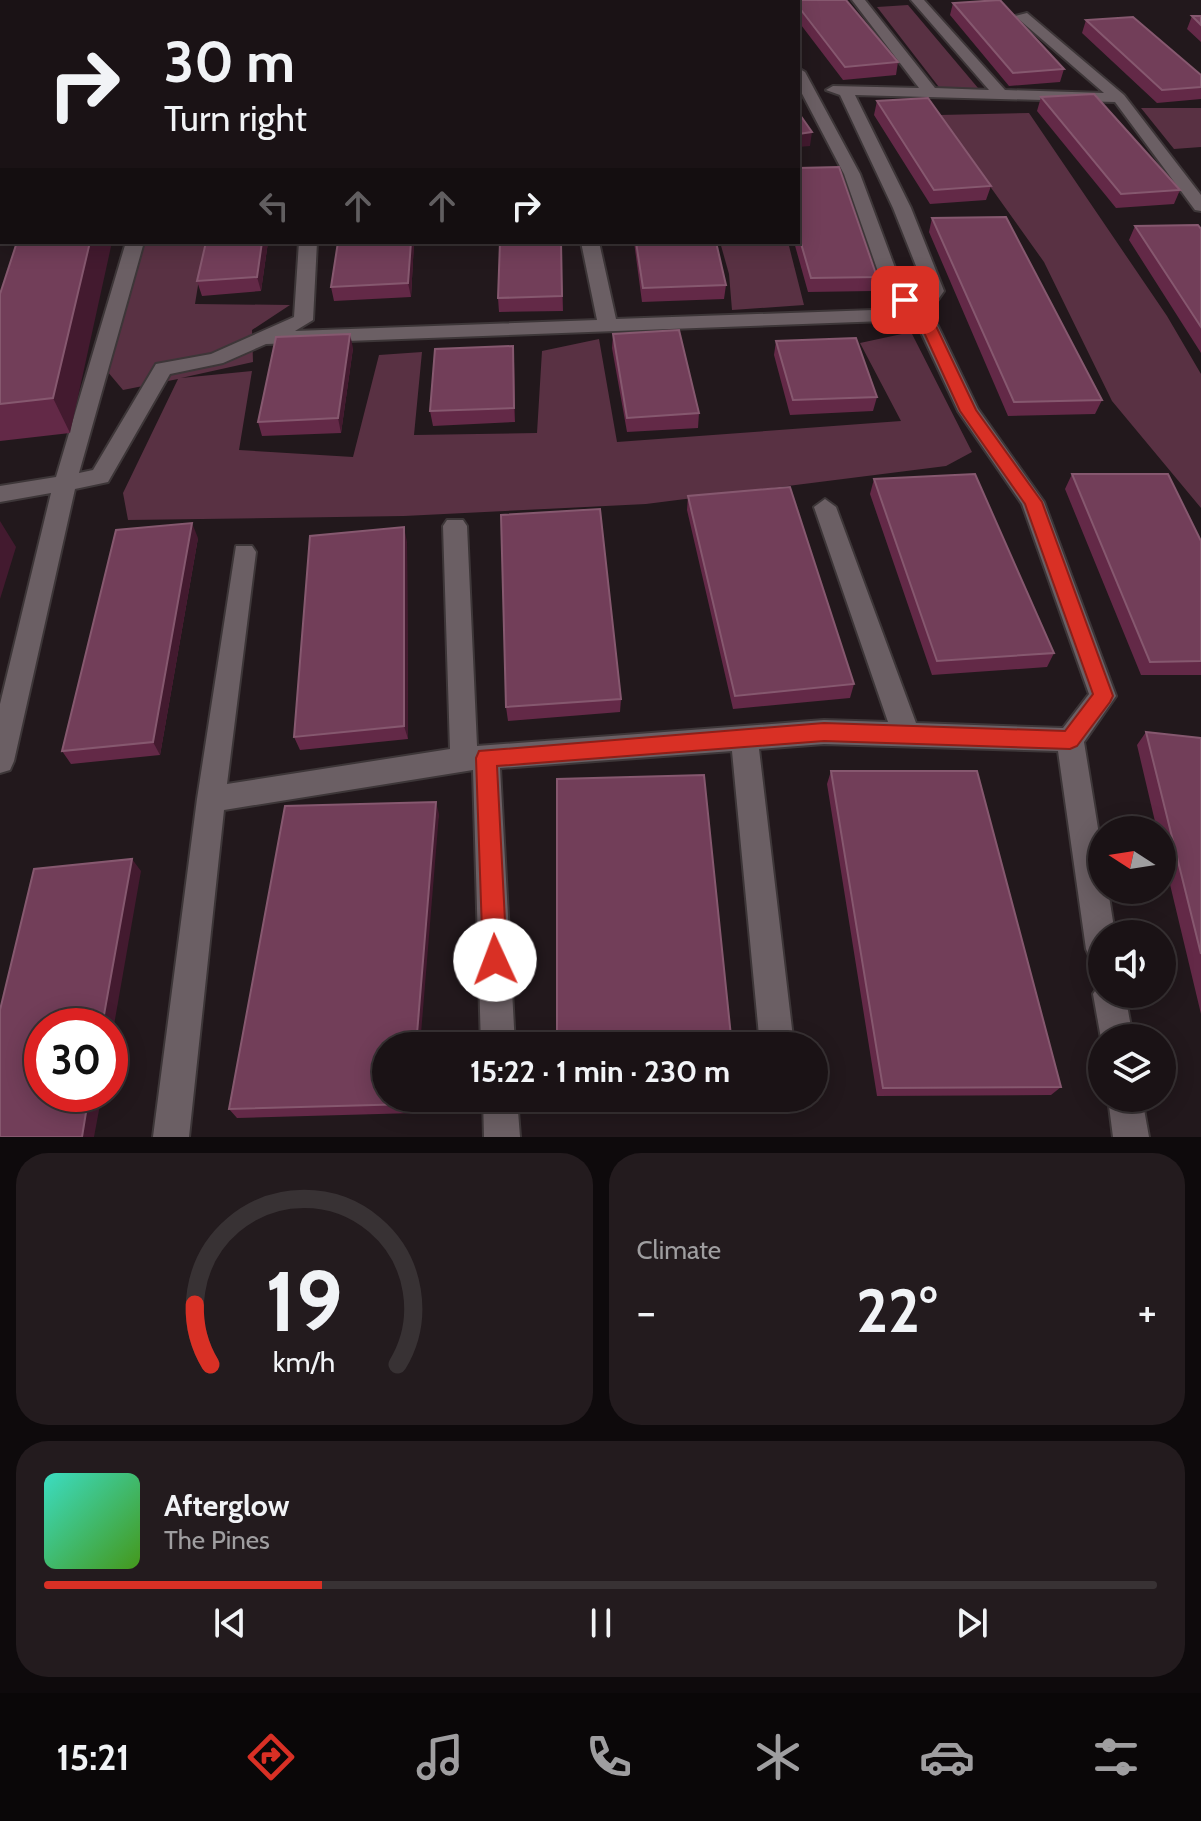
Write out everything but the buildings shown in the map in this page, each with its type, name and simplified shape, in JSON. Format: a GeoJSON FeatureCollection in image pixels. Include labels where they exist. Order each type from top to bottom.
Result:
{"type":"FeatureCollection","features":[{"type":"Feature","properties":{"kind":"street"},"geometry":{"type":"LineString","coordinates":[[858,0],[931,93]]}},
{"type":"Feature","properties":{"kind":"street"},"geometry":{"type":"LineString","coordinates":[[917,0],[1001,95]]}},
{"type":"Feature","properties":{"kind":"street"},"geometry":{"type":"LineString","coordinates":[[1022,16],[1119,98],[1201,206]]}},
{"type":"Feature","properties":{"kind":"street"},"geometry":{"type":"LineString","coordinates":[[802,83],[845,90],[1119,98]]}},
{"type":"Feature","properties":{"kind":"street"},"geometry":{"type":"LineString","coordinates":[[802,83],[852,174],[892,286],[928,326],[968,411],[1033,502],[1103,696],[1070,740],[1098,920]]}},
{"type":"Feature","properties":{"kind":"street"},"geometry":{"type":"LineString","coordinates":[[845,90],[902,208],[935,291],[918,314]]}},
{"type":"Feature","properties":{"kind":"street"},"geometry":{"type":"LineString","coordinates":[[0,761],[65,483],[134,244]]}},
{"type":"Feature","properties":{"kind":"street"},"geometry":{"type":"LineString","coordinates":[[0,494],[100,477],[163,369],[216,359],[303,320],[308,244]]}},
{"type":"Feature","properties":{"kind":"street"},"geometry":{"type":"LineString","coordinates":[[590,244],[608,325]]}},
{"type":"Feature","properties":{"kind":"street"},"geometry":{"type":"LineString","coordinates":[[264,338],[918,314]]}},
{"type":"Feature","properties":{"kind":"street"},"geometry":{"type":"LineString","coordinates":[[825,507],[906,734]]}},
{"type":"Feature","properties":{"kind":"street"},"geometry":{"type":"LineString","coordinates":[[455,526],[497,1032]]}},
{"type":"Feature","properties":{"kind":"street"},"geometry":{"type":"LineString","coordinates":[[171,1137],[244,552]]}},
{"type":"Feature","properties":{"kind":"street"},"geometry":{"type":"LineString","coordinates":[[211,799],[475,759],[824,732],[1070,740]]}},
{"type":"Feature","properties":{"kind":"street"},"geometry":{"type":"LineString","coordinates":[[744,738],[776,1032]]}},
{"type":"Feature","properties":{"kind":"street"},"geometry":{"type":"LineString","coordinates":[[501,1112],[502,1137]]}},
{"type":"Feature","properties":{"kind":"street"},"geometry":{"type":"LineString","coordinates":[[1127,1112],[1131,1137]]}},
{"type":"Feature","properties":{"kind":"shaded area"},"geometry":{"type":"Polygon","coordinates":[[[908,5],[978,88],[942,91],[877,7],[908,5]]]}},
{"type":"Feature","properties":{"kind":"shaded area"},"geometry":{"type":"Polygon","coordinates":[[[1141,108],[1201,108],[1201,147],[1174,149],[1141,108]]]}},
{"type":"Feature","properties":{"kind":"shaded area"},"geometry":{"type":"Polygon","coordinates":[[[1029,113],[1167,316],[1201,374],[1201,508],[1112,401],[1044,262],[939,115],[1029,113]]]}},
{"type":"Feature","properties":{"kind":"shaded area"},"geometry":{"type":"Polygon","coordinates":[[[126,244],[205,244],[195,304],[290,305],[252,330],[253,362],[181,378],[252,371],[239,450],[353,457],[379,355],[422,352],[414,435],[537,433],[542,351],[599,339],[617,442],[901,421],[860,343],[911,332],[972,452],[946,466],[646,504],[404,516],[128,520],[123,493],[178,379],[123,390],[107,371],[126,244]]]}},
{"type":"Feature","properties":{"kind":"shaded area"},"geometry":{"type":"Polygon","coordinates":[[[721,244],[789,244],[804,305],[732,310],[729,274],[721,244]]]}},
{"type":"Feature","properties":{"kind":"route"},"geometry":{"type":"LineString","coordinates":[[495,960],[486,758],[824,732],[1070,740],[1103,696],[1033,502],[968,411],[928,326],[905,300]]}}]}
